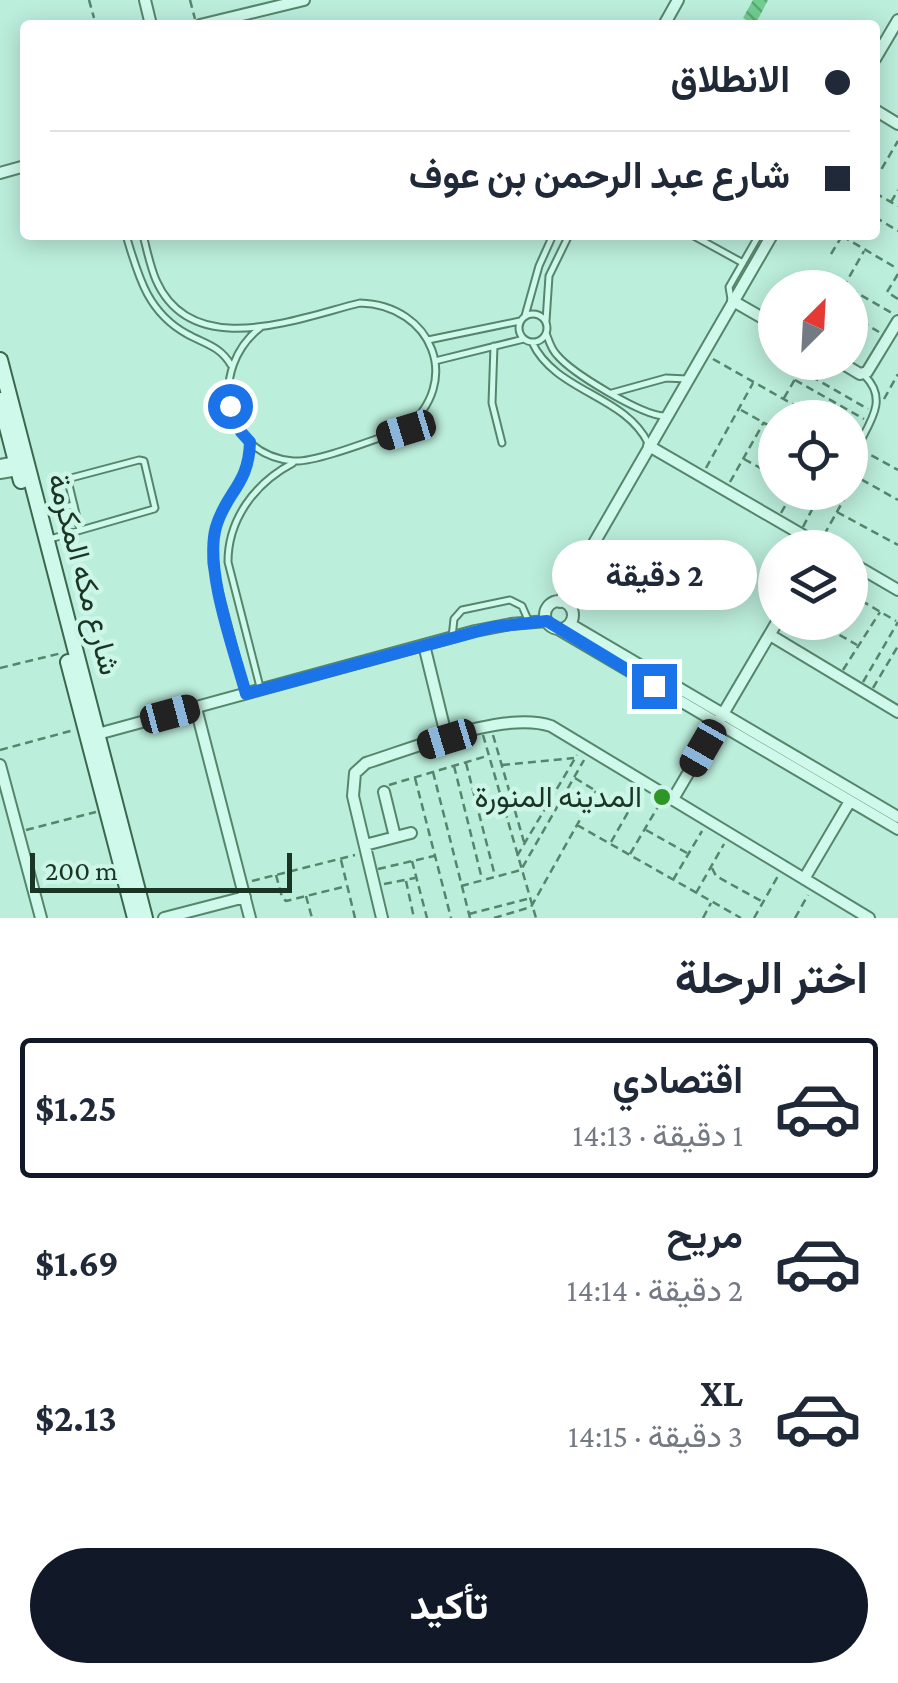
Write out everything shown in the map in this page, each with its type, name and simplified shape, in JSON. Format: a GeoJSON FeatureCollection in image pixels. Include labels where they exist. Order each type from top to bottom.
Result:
{"type":"FeatureCollection","features":[{"type":"Feature","properties":{"kind":"street"},"geometry":{"type":"LineString","coordinates":[[219,20],[304,0]]}},
{"type":"Feature","properties":{"kind":"street"},"geometry":{"type":"LineString","coordinates":[[880,51],[898,20]]}},
{"type":"Feature","properties":{"kind":"street"},"geometry":{"type":"LineString","coordinates":[[547,621],[549,606],[560,602],[769,240]]}},
{"type":"Feature","properties":{"kind":"street"},"geometry":{"type":"LineString","coordinates":[[733,301],[758,315]]}},
{"type":"Feature","properties":{"kind":"street"},"geometry":{"type":"LineString","coordinates":[[868,370],[898,319]]}},
{"type":"Feature","properties":{"kind":"street","name":"شارع مكه المكرمة"},"geometry":{"type":"LineString","coordinates":[[0,360],[66,652],[145,918]]}},
{"type":"Feature","properties":{"kind":"street","name":"شارع مكه المكرمة"},"geometry":{"type":"LineString","coordinates":[[0,400],[39,512],[135,918]]}},
{"type":"Feature","properties":{"kind":"street"},"geometry":{"type":"LineString","coordinates":[[649,446],[795,530]]}},
{"type":"Feature","properties":{"kind":"street"},"geometry":{"type":"LineString","coordinates":[[0,466],[22,465]]}},
{"type":"Feature","properties":{"kind":"street"},"geometry":{"type":"LineString","coordinates":[[0,473],[22,465]]}},
{"type":"Feature","properties":{"kind":"street"},"geometry":{"type":"LineString","coordinates":[[868,572],[898,590]]}},
{"type":"Feature","properties":{"kind":"street"},"geometry":{"type":"LineString","coordinates":[[560,602],[572,608],[570,624]]}},
{"type":"Feature","properties":{"kind":"street"},"geometry":{"type":"LineString","coordinates":[[90,733],[452,638],[547,621],[898,817]]}},
{"type":"Feature","properties":{"kind":"street"},"geometry":{"type":"LineString","coordinates":[[558,629],[570,624]]}},
{"type":"Feature","properties":{"kind":"street"},"geometry":{"type":"LineString","coordinates":[[570,624],[898,829]]}},
{"type":"Feature","properties":{"kind":"street"},"geometry":{"type":"LineString","coordinates":[[669,797],[767,640]]}},
{"type":"Feature","properties":{"kind":"street"},"geometry":{"type":"LineString","coordinates":[[778,640],[898,712]]}},
{"type":"Feature","properties":{"kind":"street"},"geometry":{"type":"LineString","coordinates":[[424,646],[447,739]]}},
{"type":"Feature","properties":{"kind":"street"},"geometry":{"type":"LineString","coordinates":[[196,708],[250,918]]}},
{"type":"Feature","properties":{"kind":"street"},"geometry":{"type":"LineString","coordinates":[[382,918],[352,788],[355,773],[366,763],[516,720],[540,722],[869,918]]}},
{"type":"Feature","properties":{"kind":"street"},"geometry":{"type":"LineString","coordinates":[[0,765],[40,918]]}},
{"type":"Feature","properties":{"kind":"street"},"geometry":{"type":"LineString","coordinates":[[384,792],[395,837]]}},
{"type":"Feature","properties":{"kind":"street"},"geometry":{"type":"LineString","coordinates":[[809,882],[850,801]]}},
{"type":"Feature","properties":{"kind":"street"},"geometry":{"type":"LineString","coordinates":[[366,848],[412,833]]}},
{"type":"Feature","properties":{"kind":"street"},"geometry":{"type":"LineString","coordinates":[[164,918],[245,897]]}},
{"type":"Feature","properties":{"kind":"lane"},"geometry":{"type":"LineString","coordinates":[[127,240],[141,288],[152,304],[175,326],[216,346],[231,365]]}},
{"type":"Feature","properties":{"kind":"lane"},"geometry":{"type":"LineString","coordinates":[[144,240],[156,281],[184,313],[222,328],[261,327],[360,303],[376,303],[407,316],[428,340],[435,360],[430,399],[406,430],[296,462],[266,482],[232,528],[228,562],[260,690]]}},
{"type":"Feature","properties":{"kind":"lane"},"geometry":{"type":"LineString","coordinates":[[551,240],[538,266],[519,330],[549,367],[630,419],[649,446]]}},
{"type":"Feature","properties":{"kind":"lane"},"geometry":{"type":"LineString","coordinates":[[567,240],[549,276],[546,321],[546,333],[560,359],[646,413],[667,416]]}},
{"type":"Feature","properties":{"kind":"lane"},"geometry":{"type":"LineString","coordinates":[[701,240],[743,263]]}},
{"type":"Feature","properties":{"kind":"lane"},"geometry":{"type":"LineString","coordinates":[[733,301],[728,296],[729,287],[756,240]]}},
{"type":"Feature","properties":{"kind":"lane"},"geometry":{"type":"LineString","coordinates":[[428,340],[535,314],[546,321]]}},
{"type":"Feature","properties":{"kind":"lane"},"geometry":{"type":"LineString","coordinates":[[261,327],[242,344],[231,365],[227,393],[230,406],[241,432],[250,442],[272,456],[296,462]]}},
{"type":"Feature","properties":{"kind":"lane"},"geometry":{"type":"LineString","coordinates":[[532,342],[546,333]]}},
{"type":"Feature","properties":{"kind":"lane"},"geometry":{"type":"LineString","coordinates":[[435,360],[524,338]]}},
{"type":"Feature","properties":{"kind":"lane"},"geometry":{"type":"LineString","coordinates":[[494,346],[492,403],[502,443]]}},
{"type":"Feature","properties":{"kind":"lane"},"geometry":{"type":"LineString","coordinates":[[612,393],[666,378],[687,379]]}},
{"type":"Feature","properties":{"kind":"lane"},"geometry":{"type":"LineString","coordinates":[[868,378],[878,402],[868,426]]}},
{"type":"Feature","properties":{"kind":"lane"},"geometry":{"type":"LineString","coordinates":[[246,694],[212,564],[212,543],[217,523],[246,476],[250,442]]}},
{"type":"Feature","properties":{"kind":"lane"},"geometry":{"type":"LineString","coordinates":[[46,540],[155,508],[145,463],[139,460],[73,477],[69,485],[80,530]]}},
{"type":"Feature","properties":{"kind":"lane"},"geometry":{"type":"LineString","coordinates":[[39,512],[74,505]]}},
{"type":"Feature","properties":{"kind":"lane"},"geometry":{"type":"LineString","coordinates":[[452,638],[457,614],[494,604],[516,602],[529,622]]}},
{"type":"Feature","properties":{"kind":"path"},"geometry":{"type":"LineString","coordinates":[[90,0],[94,18]]}},
{"type":"Feature","properties":{"kind":"path"},"geometry":{"type":"LineString","coordinates":[[880,172],[898,141]]}},
{"type":"Feature","properties":{"kind":"path"},"geometry":{"type":"LineString","coordinates":[[890,202],[898,190]]}},
{"type":"Feature","properties":{"kind":"path"},"geometry":{"type":"LineString","coordinates":[[880,196],[898,206]]}},
{"type":"Feature","properties":{"kind":"path"},"geometry":{"type":"LineString","coordinates":[[831,254],[839,240]]}},
{"type":"Feature","properties":{"kind":"path"},"geometry":{"type":"LineString","coordinates":[[850,240],[898,271],[887,292],[898,299]]}},
{"type":"Feature","properties":{"kind":"path"},"geometry":{"type":"LineString","coordinates":[[854,270],[865,249]]}},
{"type":"Feature","properties":{"kind":"path"},"geometry":{"type":"LineString","coordinates":[[868,301],[898,319]]}},
{"type":"Feature","properties":{"kind":"path"},"geometry":{"type":"LineString","coordinates":[[868,325],[888,337]]}},
{"type":"Feature","properties":{"kind":"path"},"geometry":{"type":"LineString","coordinates":[[703,354],[784,399],[794,380],[870,422]]}},
{"type":"Feature","properties":{"kind":"path"},"geometry":{"type":"LineString","coordinates":[[878,402],[898,374]]}},
{"type":"Feature","properties":{"kind":"path"},"geometry":{"type":"LineString","coordinates":[[817,380],[875,413]]}},
{"type":"Feature","properties":{"kind":"path"},"geometry":{"type":"LineString","coordinates":[[702,476],[754,382]]}},
{"type":"Feature","properties":{"kind":"path"},"geometry":{"type":"LineString","coordinates":[[739,408],[758,419]]}},
{"type":"Feature","properties":{"kind":"path"},"geometry":{"type":"LineString","coordinates":[[725,490],[758,432]]}},
{"type":"Feature","properties":{"kind":"path"},"geometry":{"type":"LineString","coordinates":[[868,451],[898,470]]}},
{"type":"Feature","properties":{"kind":"path"},"geometry":{"type":"LineString","coordinates":[[743,458],[758,466]]}},
{"type":"Feature","properties":{"kind":"path"},"geometry":{"type":"LineString","coordinates":[[868,484],[898,500]]}},
{"type":"Feature","properties":{"kind":"path"},"geometry":{"type":"LineString","coordinates":[[777,520],[783,510]]}},
{"type":"Feature","properties":{"kind":"path"},"geometry":{"type":"LineString","coordinates":[[829,530],[837,512],[898,546]]}},
{"type":"Feature","properties":{"kind":"path"},"geometry":{"type":"LineString","coordinates":[[864,692],[898,622],[868,605]]}},
{"type":"Feature","properties":{"kind":"path"},"geometry":{"type":"LineString","coordinates":[[839,676],[880,612]]}},
{"type":"Feature","properties":{"kind":"path"},"geometry":{"type":"LineString","coordinates":[[849,640],[858,646]]}},
{"type":"Feature","properties":{"kind":"path"},"geometry":{"type":"LineString","coordinates":[[864,692],[898,646]]}},
{"type":"Feature","properties":{"kind":"path"},"geometry":{"type":"LineString","coordinates":[[0,668],[66,652]]}},
{"type":"Feature","properties":{"kind":"path"},"geometry":{"type":"LineString","coordinates":[[486,727],[488,756],[536,918]]}},
{"type":"Feature","properties":{"kind":"path"},"geometry":{"type":"LineString","coordinates":[[486,727],[502,765],[524,844]]}},
{"type":"Feature","properties":{"kind":"path"},"geometry":{"type":"LineString","coordinates":[[0,750],[90,733]]}},
{"type":"Feature","properties":{"kind":"path"},"geometry":{"type":"LineString","coordinates":[[517,856],[576,758],[586,748]]}},
{"type":"Feature","properties":{"kind":"path"},"geometry":{"type":"LineString","coordinates":[[462,886],[521,870],[574,778],[586,748]]}},
{"type":"Feature","properties":{"kind":"path"},"geometry":{"type":"LineString","coordinates":[[384,792],[382,787],[488,756]]}},
{"type":"Feature","properties":{"kind":"path"},"geometry":{"type":"LineString","coordinates":[[502,765],[576,758]]}},
{"type":"Feature","properties":{"kind":"path"},"geometry":{"type":"LineString","coordinates":[[466,763],[495,877]]}},
{"type":"Feature","properties":{"kind":"path"},"geometry":{"type":"LineString","coordinates":[[454,766],[482,881]]}},
{"type":"Feature","properties":{"kind":"path"},"geometry":{"type":"LineString","coordinates":[[433,772],[469,916],[529,898]]}},
{"type":"Feature","properties":{"kind":"path"},"geometry":{"type":"LineString","coordinates":[[415,778],[451,918]]}},
{"type":"Feature","properties":{"kind":"path"},"geometry":{"type":"LineString","coordinates":[[574,778],[629,811]]}},
{"type":"Feature","properties":{"kind":"path"},"geometry":{"type":"LineString","coordinates":[[610,844],[645,783]]}},
{"type":"Feature","properties":{"kind":"path"},"geometry":{"type":"LineString","coordinates":[[494,918],[531,907],[596,791]]}},
{"type":"Feature","properties":{"kind":"path"},"geometry":{"type":"LineString","coordinates":[[630,855],[669,797]]}},
{"type":"Feature","properties":{"kind":"path"},"geometry":{"type":"LineString","coordinates":[[18,832],[107,810]]}},
{"type":"Feature","properties":{"kind":"path"},"geometry":{"type":"LineString","coordinates":[[673,880],[708,820]]}},
{"type":"Feature","properties":{"kind":"path"},"geometry":{"type":"LineString","coordinates":[[577,824],[741,918]]}},
{"type":"Feature","properties":{"kind":"path"},"geometry":{"type":"LineString","coordinates":[[645,829],[688,854]]}},
{"type":"Feature","properties":{"kind":"path"},"geometry":{"type":"LineString","coordinates":[[696,893],[730,834]]}},
{"type":"Feature","properties":{"kind":"path"},"geometry":{"type":"LineString","coordinates":[[242,884],[366,848]]}},
{"type":"Feature","properties":{"kind":"path"},"geometry":{"type":"LineString","coordinates":[[371,870],[435,856]]}},
{"type":"Feature","properties":{"kind":"path"},"geometry":{"type":"LineString","coordinates":[[340,858],[355,918]]}},
{"type":"Feature","properties":{"kind":"path"},"geometry":{"type":"LineString","coordinates":[[412,861],[427,918]]}},
{"type":"Feature","properties":{"kind":"path"},"geometry":{"type":"LineString","coordinates":[[754,918],[784,866]]}},
{"type":"Feature","properties":{"kind":"path"},"geometry":{"type":"LineString","coordinates":[[711,867],[716,876],[763,902]]}},
{"type":"Feature","properties":{"kind":"path"},"geometry":{"type":"LineString","coordinates":[[276,875],[284,900],[347,886]]}},
{"type":"Feature","properties":{"kind":"path"},"geometry":{"type":"LineString","coordinates":[[375,886],[416,878]]}},
{"type":"Feature","properties":{"kind":"path"},"geometry":{"type":"LineString","coordinates":[[406,880],[414,918]]}},
{"type":"Feature","properties":{"kind":"path"},"geometry":{"type":"LineString","coordinates":[[795,918],[809,882]]}},
{"type":"Feature","properties":{"kind":"path"},"geometry":{"type":"LineString","coordinates":[[306,896],[312,918]]}},
{"type":"Feature","properties":{"kind":"path"},"geometry":{"type":"LineString","coordinates":[[702,918],[712,902]]}},
{"type":"Feature","properties":{"kind":"building"},"geometry":{"type":"Polygon","coordinates":[[[753,0],[768,0],[758,20],[743,18],[753,0]]]}},
{"type":"Feature","properties":{"kind":"place","name":"المدينه المنورة"},"geometry":{"type":"Point","coordinates":[662,797]}},
{"type":"Feature","properties":{"kind":"route"},"geometry":{"type":"LineString","coordinates":[[230,406],[234,420],[250,442],[250,459],[246,476],[217,523],[212,564],[246,694],[493,627],[547,621],[654,686]]}}]}
